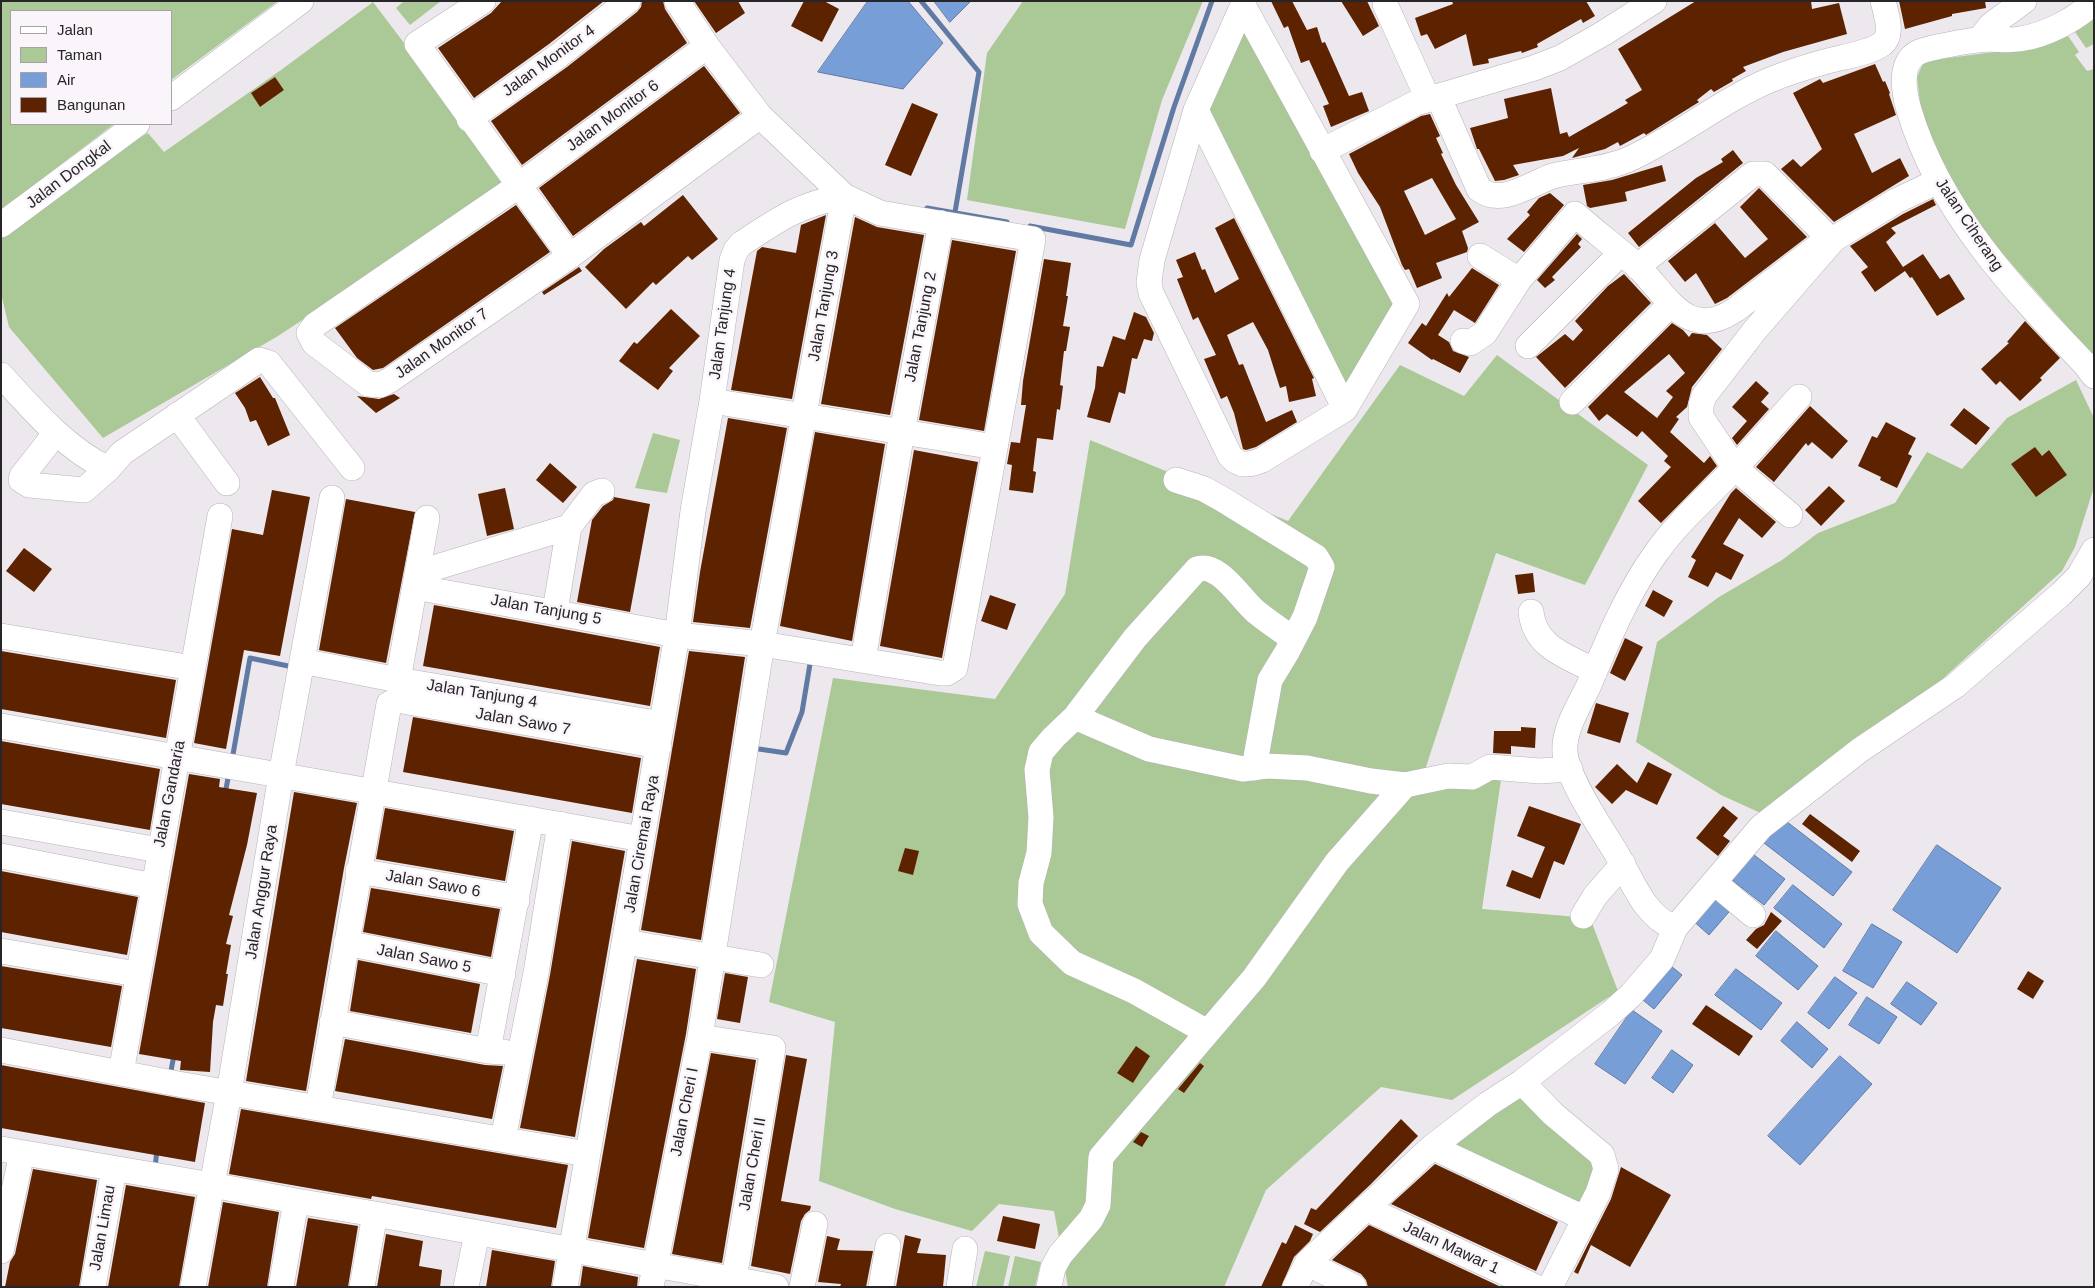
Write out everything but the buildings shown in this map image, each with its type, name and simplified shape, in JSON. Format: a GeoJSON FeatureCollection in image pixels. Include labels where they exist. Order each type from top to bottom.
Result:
{"type":"FeatureCollection","features":[{"type":"Feature","properties":{"kind":"street"},"geometry":{"type":"LineString","coordinates":[[172,97],[301,1]]}},
{"type":"Feature","properties":{"kind":"street"},"geometry":{"type":"LineString","coordinates":[[483,1],[417,44],[570,256]]}},
{"type":"Feature","properties":{"kind":"street","name":"Jalan Monitor 4"},"geometry":{"type":"LineString","coordinates":[[470,119],[558,56],[628,1]]}},
{"type":"Feature","properties":{"kind":"street"},"geometry":{"type":"LineString","coordinates":[[676,1],[707,46],[760,116],[844,196],[887,214],[941,223]]}},
{"type":"Feature","properties":{"kind":"street"},"geometry":{"type":"LineString","coordinates":[[1322,151],[1399,111],[1433,97],[1534,68],[1560,58],[1654,1]]}},
{"type":"Feature","properties":{"kind":"street"},"geometry":{"type":"LineString","coordinates":[[1385,4],[1479,189],[1490,195],[1514,193],[1553,176],[1596,170],[1627,160],[1768,81],[1823,62],[1874,48],[1884,43],[1888,36],[1888,24],[1883,1]]}},
{"type":"Feature","properties":{"kind":"street"},"geometry":{"type":"LineString","coordinates":[[1980,40],[1991,25],[2024,1]]}},
{"type":"Feature","properties":{"kind":"street","name":"Jalan Ciherang"},"geometry":{"type":"LineString","coordinates":[[2094,2],[2086,10],[2056,27],[2038,34],[2020,39],[1980,40],[1920,52],[1914,55],[1906,69],[1904,87],[1906,101],[1920,140],[1938,181],[1974,238],[2016,291],[2094,376]]}},
{"type":"Feature","properties":{"kind":"street"},"geometry":{"type":"LineString","coordinates":[[1243,5],[1407,304],[1345,409],[1280,450],[1251,464],[1235,463],[1230,456],[1151,293],[1149,282],[1152,260],[1196,110],[1243,5]]}},
{"type":"Feature","properties":{"kind":"street","name":"Jalan Monitor 6"},"geometry":{"type":"LineString","coordinates":[[518,186],[707,46]]}},
{"type":"Feature","properties":{"kind":"street"},"geometry":{"type":"LineString","coordinates":[[1196,110],[1345,409]]}},
{"type":"Feature","properties":{"kind":"street","name":"Jalan Monitor 7"},"geometry":{"type":"LineString","coordinates":[[518,186],[315,325],[309,333],[314,343],[368,384],[380,385],[390,380],[570,256],[760,116]]}},
{"type":"Feature","properties":{"kind":"street","name":"Jalan Dongkal"},"geometry":{"type":"LineString","coordinates":[[1,225],[136,125]]}},
{"type":"Feature","properties":{"kind":"street"},"geometry":{"type":"LineString","coordinates":[[1528,346],[1629,260],[1753,174],[1765,174],[1831,239]]}},
{"type":"Feature","properties":{"kind":"street"},"geometry":{"type":"LineString","coordinates":[[1463,341],[1470,343],[1485,333],[1519,280],[1575,214],[1629,260],[1670,305],[1687,316],[1714,321],[1725,317],[1831,239],[1896,201],[1938,181]]}},
{"type":"Feature","properties":{"kind":"street","name":"Jalan Tanjung 4"},"geometry":{"type":"LineString","coordinates":[[712,401],[732,260],[736,250],[741,244],[796,210],[811,203],[844,196]]}},
{"type":"Feature","properties":{"kind":"street","name":"Jalan Tanjung 3"},"geometry":{"type":"LineString","coordinates":[[762,644],[844,196]]}},
{"type":"Feature","properties":{"kind":"street","name":"Jalan Tanjung 2"},"geometry":{"type":"LineString","coordinates":[[863,660],[902,432],[941,223]]}},
{"type":"Feature","properties":{"kind":"street","name":"Jalan Tanjung 5"},"geometry":{"type":"LineString","coordinates":[[416,580],[555,612],[677,635],[762,644],[947,673],[955,668],[1033,239],[941,223]]}},
{"type":"Feature","properties":{"kind":"street"},"geometry":{"type":"LineString","coordinates":[[1790,515],[1735,468],[1701,417],[1701,405],[1704,396],[1755,330],[1831,239]]}},
{"type":"Feature","properties":{"kind":"street"},"geometry":{"type":"LineString","coordinates":[[1480,256],[1519,280]]}},
{"type":"Feature","properties":{"kind":"street"},"geometry":{"type":"LineString","coordinates":[[1572,402],[1670,305]]}},
{"type":"Feature","properties":{"kind":"street"},"geometry":{"type":"LineString","coordinates":[[55,434],[22,476],[21,480],[28,485],[84,490],[108,469],[122,453],[260,360],[264,360],[269,363],[352,468]]}},
{"type":"Feature","properties":{"kind":"street"},"geometry":{"type":"LineString","coordinates":[[1,375],[55,434],[96,463],[108,469]]}},
{"type":"Feature","properties":{"kind":"street"},"geometry":{"type":"LineString","coordinates":[[1675,928],[1663,923],[1654,916],[1643,902],[1623,864],[1600,827],[1570,769],[1565,753],[1565,742],[1629,598],[1656,552],[1799,397]]}},
{"type":"Feature","properties":{"kind":"street"},"geometry":{"type":"LineString","coordinates":[[712,401],[995,446]]}},
{"type":"Feature","properties":{"kind":"street","name":"Jalan Ciremai Raya"},"geometry":{"type":"LineString","coordinates":[[564,1287],[661,735],[677,635],[693,512],[712,401]]}},
{"type":"Feature","properties":{"kind":"street"},"geometry":{"type":"LineString","coordinates":[[177,415],[227,483]]}},
{"type":"Feature","properties":{"kind":"street"},"geometry":{"type":"LineString","coordinates":[[1176,480],[1204,489],[1222,499],[1321,562],[1322,567],[1305,617],[1270,680],[1254,768]]}},
{"type":"Feature","properties":{"kind":"street"},"geometry":{"type":"LineString","coordinates":[[555,612],[569,527],[594,494],[602,491]]}},
{"type":"Feature","properties":{"kind":"street","name":"Jalan Anggur Raya"},"geometry":{"type":"LineString","coordinates":[[193,1287],[229,1093],[281,775],[332,498]]}},
{"type":"Feature","properties":{"kind":"street","name":"Jalan Gandaria"},"geometry":{"type":"LineString","coordinates":[[121,1073],[159,850],[220,516]]}},
{"type":"Feature","properties":{"kind":"street"},"geometry":{"type":"LineString","coordinates":[[398,680],[427,518]]}},
{"type":"Feature","properties":{"kind":"street"},"geometry":{"type":"LineString","coordinates":[[416,580],[569,527]]}},
{"type":"Feature","properties":{"kind":"street"},"geometry":{"type":"LineString","coordinates":[[1296,1287],[1308,1263],[1432,1147],[1488,1104],[1522,1082],[1611,1013],[1631,995],[1662,959],[1675,928],[1748,842],[1774,815],[1860,750],[1955,686],[2061,594],[2083,570],[2094,550]]}},
{"type":"Feature","properties":{"kind":"street"},"geometry":{"type":"LineString","coordinates":[[1207,1032],[1134,991],[1072,963],[1041,933],[1030,904],[1031,882],[1039,853],[1041,817],[1037,770],[1041,752],[1054,736],[1075,717],[1135,638],[1197,569],[1203,567],[1213,570],[1228,582],[1255,611],[1293,639]]}},
{"type":"Feature","properties":{"kind":"street"},"geometry":{"type":"LineString","coordinates":[[1531,612],[1532,625],[1544,643],[1595,671]]}},
{"type":"Feature","properties":{"kind":"street"},"geometry":{"type":"LineString","coordinates":[[1,636],[193,668]]}},
{"type":"Feature","properties":{"kind":"street","name":"Jalan Cheri I"},"geometry":{"type":"LineString","coordinates":[[653,1276],[700,1037],[762,644]]}},
{"type":"Feature","properties":{"kind":"street","name":"Jalan Tanjung 4"},"geometry":{"type":"LineString","coordinates":[[301,669],[398,680],[661,735]]}},
{"type":"Feature","properties":{"kind":"street","name":"Jalan Sawo 7"},"geometry":{"type":"LineString","coordinates":[[373,791],[388,704],[397,700],[661,735]]}},
{"type":"Feature","properties":{"kind":"street"},"geometry":{"type":"LineString","coordinates":[[1075,717],[1149,749],[1231,768],[1267,766],[1307,768],[1371,781],[1405,785],[1448,776],[1472,778],[1490,767],[1540,771],[1570,769]]}},
{"type":"Feature","properties":{"kind":"street"},"geometry":{"type":"LineString","coordinates":[[1,726],[231,765],[642,839]]}},
{"type":"Feature","properties":{"kind":"street"},"geometry":{"type":"LineString","coordinates":[[1049,1287],[1053,1268],[1060,1255],[1092,1219],[1098,1205],[1101,1157],[1274,951],[1337,862],[1405,785]]}},
{"type":"Feature","properties":{"kind":"street"},"geometry":{"type":"LineString","coordinates":[[318,1107],[373,791]]}},
{"type":"Feature","properties":{"kind":"street"},"geometry":{"type":"LineString","coordinates":[[488,1051],[503,974],[512,899],[531,819]]}},
{"type":"Feature","properties":{"kind":"street"},"geometry":{"type":"LineString","coordinates":[[1,822],[159,850]]}},
{"type":"Feature","properties":{"kind":"street"},"geometry":{"type":"LineString","coordinates":[[503,1139],[537,963],[560,824]]}},
{"type":"Feature","properties":{"kind":"street"},"geometry":{"type":"LineString","coordinates":[[1,856],[154,886]]}},
{"type":"Feature","properties":{"kind":"street"},"geometry":{"type":"LineString","coordinates":[[1584,916],[1595,896],[1623,864]]}},
{"type":"Feature","properties":{"kind":"street","name":"Jalan Sawo 6"},"geometry":{"type":"LineString","coordinates":[[358,871],[512,899]]}},
{"type":"Feature","properties":{"kind":"street"},"geometry":{"type":"LineString","coordinates":[[1715,883],[1753,915]]}},
{"type":"Feature","properties":{"kind":"street"},"geometry":{"type":"LineString","coordinates":[[625,942],[761,965]]}},
{"type":"Feature","properties":{"kind":"street","name":"Jalan Sawo 5"},"geometry":{"type":"LineString","coordinates":[[346,943],[503,974]]}},
{"type":"Feature","properties":{"kind":"street"},"geometry":{"type":"LineString","coordinates":[[1,951],[137,974]]}},
{"type":"Feature","properties":{"kind":"street"},"geometry":{"type":"LineString","coordinates":[[332,1022],[488,1051],[520,1053]]}},
{"type":"Feature","properties":{"kind":"street","name":"Jalan Cheri II"},"geometry":{"type":"LineString","coordinates":[[700,1037],[772,1048],[734,1279]]}},
{"type":"Feature","properties":{"kind":"street"},"geometry":{"type":"LineString","coordinates":[[1,1050],[167,1082],[587,1154]]}},
{"type":"Feature","properties":{"kind":"street"},"geometry":{"type":"LineString","coordinates":[[1522,1082],[1553,1114],[1602,1155],[1606,1169],[1598,1193],[1550,1287]]}},
{"type":"Feature","properties":{"kind":"street"},"geometry":{"type":"LineString","coordinates":[[1432,1147],[1584,1218]]}},
{"type":"Feature","properties":{"kind":"street"},"geometry":{"type":"LineString","coordinates":[[2,1244],[11,1151],[212,1185],[296,1202],[375,1214],[571,1250],[653,1276],[734,1279],[776,1287]]}},
{"type":"Feature","properties":{"kind":"street","name":"Jalan Limau"},"geometry":{"type":"LineString","coordinates":[[93,1287],[114,1169]]}},
{"type":"Feature","properties":{"kind":"street"},"geometry":{"type":"LineString","coordinates":[[281,1287],[296,1202]]}},
{"type":"Feature","properties":{"kind":"street","name":"Jalan Mawar 1"},"geometry":{"type":"LineString","coordinates":[[1365,1208],[1536,1287]]}},
{"type":"Feature","properties":{"kind":"street"},"geometry":{"type":"LineString","coordinates":[[362,1287],[375,1214]]}},
{"type":"Feature","properties":{"kind":"street"},"geometry":{"type":"LineString","coordinates":[[802,1287],[815,1224]]}},
{"type":"Feature","properties":{"kind":"street"},"geometry":{"type":"LineString","coordinates":[[466,1287],[476,1233]]}},
{"type":"Feature","properties":{"kind":"street"},"geometry":{"type":"LineString","coordinates":[[881,1287],[888,1246]]}},
{"type":"Feature","properties":{"kind":"street"},"geometry":{"type":"LineString","coordinates":[[959,1287],[965,1249]]}},
{"type":"Feature","properties":{"kind":"street"},"geometry":{"type":"LineString","coordinates":[[1308,1263],[1354,1287]]}},
{"type":"Feature","properties":{"kind":"green space"},"geometry":{"type":"Polygon","coordinates":[[[1,1],[278,1],[172,79],[172,10],[10,10],[10,125],[113,125],[1,210],[1,1]]]}},
{"type":"Feature","properties":{"kind":"green space"},"geometry":{"type":"Polygon","coordinates":[[[404,1],[441,1],[410,25],[396,8],[404,1]]]}},
{"type":"Feature","properties":{"kind":"green space"},"geometry":{"type":"Polygon","coordinates":[[[1023,1],[1203,1],[1162,100],[1125,229],[967,200],[987,53],[1023,1]]]}},
{"type":"Feature","properties":{"kind":"green space"},"geometry":{"type":"Polygon","coordinates":[[[373,2],[507,179],[397,258],[278,336],[103,438],[9,327],[1,293],[1,235],[118,150],[148,133],[164,152],[281,70],[373,2]],[[275,77],[252,93],[260,107],[284,90],[275,77]]]}},
{"type":"Feature","properties":{"kind":"green space"},"geometry":{"type":"Polygon","coordinates":[[[1243,5],[1407,304],[1345,409],[1196,110],[1243,5]]]}},
{"type":"Feature","properties":{"kind":"green space"},"geometry":{"type":"Polygon","coordinates":[[[2094,11],[2094,44],[2086,48],[2071,26],[2094,11]]]}},
{"type":"Feature","properties":{"kind":"green space"},"geometry":{"type":"Polygon","coordinates":[[[2064,30],[2079,52],[2075,55],[2087,71],[2094,69],[2094,363],[2070,330],[2001,252],[1961,200],[1922,120],[1917,77],[1924,61],[1995,52],[2064,30]]]}},
{"type":"Feature","properties":{"kind":"green space"},"geometry":{"type":"Polygon","coordinates":[[[1497,355],[1648,465],[1585,585],[1496,553],[1423,776],[1501,780],[1482,909],[1590,918],[1618,991],[1452,1100],[1381,1087],[1266,1190],[1224,1287],[1068,1287],[1054,1211],[999,1204],[972,1231],[895,1209],[819,1181],[835,1022],[769,1002],[833,678],[995,699],[1065,594],[1090,440],[1288,521],[1400,365],[1464,396],[1497,355]]]}},
{"type":"Feature","properties":{"kind":"green space"},"geometry":{"type":"Polygon","coordinates":[[[2076,380],[2094,418],[2094,487],[2075,547],[2062,571],[1938,683],[1765,815],[1721,795],[1636,742],[1657,642],[1719,597],[1782,560],[1818,533],[1895,503],[1927,452],[1962,469],[2007,418],[2076,380]]]}},
{"type":"Feature","properties":{"kind":"green space"},"geometry":{"type":"Polygon","coordinates":[[[653,433],[680,440],[667,493],[635,488],[653,433]]]}},
{"type":"Feature","properties":{"kind":"green space"},"geometry":{"type":"Polygon","coordinates":[[[1522,1082],[1602,1155],[1584,1218],[1432,1147],[1522,1082]]]}},
{"type":"Feature","properties":{"kind":"green space"},"geometry":{"type":"Polygon","coordinates":[[[985,1251],[1010,1256],[1003,1287],[976,1287],[985,1251]]]}},
{"type":"Feature","properties":{"kind":"green space"},"geometry":{"type":"Polygon","coordinates":[[[1015,1256],[1041,1262],[1035,1287],[1008,1287],[1015,1256]]]}},
{"type":"Feature","properties":{"kind":"water"},"geometry":{"type":"Polygon","coordinates":[[[868,1],[908,1],[943,43],[903,89],[818,72],[868,1]]]}},
{"type":"Feature","properties":{"kind":"water"},"geometry":{"type":"Polygon","coordinates":[[[934,1],[971,1],[950,22],[934,1]]]}},
{"type":"Feature","properties":{"kind":"water"},"geometry":{"type":"Polygon","coordinates":[[[1782,818],[1852,872],[1833,896],[1764,843],[1782,818]]]}},
{"type":"Feature","properties":{"kind":"water"},"geometry":{"type":"Polygon","coordinates":[[[1937,845],[2001,888],[1957,953],[1893,910],[1937,845]]]}},
{"type":"Feature","properties":{"kind":"water"},"geometry":{"type":"Polygon","coordinates":[[[1749,851],[1785,879],[1764,905],[1728,877],[1749,851]]]}},
{"type":"Feature","properties":{"kind":"water"},"geometry":{"type":"Polygon","coordinates":[[[1793,885],[1842,924],[1824,948],[1774,908],[1793,885]]]}},
{"type":"Feature","properties":{"kind":"water"},"geometry":{"type":"Polygon","coordinates":[[[1716,888],[1735,905],[1709,935],[1690,918],[1716,888]]]}},
{"type":"Feature","properties":{"kind":"water"},"geometry":{"type":"Polygon","coordinates":[[[1872,924],[1902,942],[1873,988],[1843,971],[1872,924]]]}},
{"type":"Feature","properties":{"kind":"water"},"geometry":{"type":"Polygon","coordinates":[[[1776,931],[1818,966],[1798,990],[1756,956],[1776,931]]]}},
{"type":"Feature","properties":{"kind":"water"},"geometry":{"type":"Polygon","coordinates":[[[1666,962],[1682,975],[1654,1009],[1638,996],[1666,962]]]}},
{"type":"Feature","properties":{"kind":"water"},"geometry":{"type":"Polygon","coordinates":[[[1736,969],[1782,1003],[1761,1030],[1715,995],[1736,969]]]}},
{"type":"Feature","properties":{"kind":"water"},"geometry":{"type":"Polygon","coordinates":[[[1835,977],[1857,993],[1829,1029],[1808,1013],[1835,977]]]}},
{"type":"Feature","properties":{"kind":"water"},"geometry":{"type":"Polygon","coordinates":[[[1907,982],[1937,1003],[1921,1025],[1891,1004],[1907,982]]]}},
{"type":"Feature","properties":{"kind":"water"},"geometry":{"type":"Polygon","coordinates":[[[1867,997],[1897,1017],[1879,1044],[1849,1025],[1867,997]]]}},
{"type":"Feature","properties":{"kind":"water"},"geometry":{"type":"Polygon","coordinates":[[[1632,1010],[1662,1031],[1625,1084],[1595,1064],[1632,1010]]]}},
{"type":"Feature","properties":{"kind":"water"},"geometry":{"type":"Polygon","coordinates":[[[1797,1022],[1828,1049],[1812,1068],[1781,1041],[1797,1022]]]}},
{"type":"Feature","properties":{"kind":"water"},"geometry":{"type":"Polygon","coordinates":[[[1672,1050],[1693,1065],[1673,1093],[1652,1078],[1672,1050]]]}},
{"type":"Feature","properties":{"kind":"water"},"geometry":{"type":"Polygon","coordinates":[[[1840,1056],[1872,1084],[1800,1165],[1768,1136],[1840,1056]]]}},
{"type":"Feature","properties":{"kind":"waterway"},"geometry":{"type":"LineString","coordinates":[[921,1],[979,72],[955,212]]}},
{"type":"Feature","properties":{"kind":"waterway"},"geometry":{"type":"LineString","coordinates":[[1030,226],[1131,245],[1174,107],[1212,1]]}},
{"type":"Feature","properties":{"kind":"waterway"},"geometry":{"type":"LineString","coordinates":[[927,208],[1007,222]]}},
{"type":"Feature","properties":{"kind":"waterway"},"geometry":{"type":"LineString","coordinates":[[232,760],[250,658],[293,667]]}},
{"type":"Feature","properties":{"kind":"waterway"},"geometry":{"type":"LineString","coordinates":[[752,748],[786,753],[802,712],[811,658]]}},
{"type":"Feature","properties":{"kind":"waterway"},"geometry":{"type":"LineString","coordinates":[[225,794],[229,773]]}},
{"type":"Feature","properties":{"kind":"waterway"},"geometry":{"type":"LineString","coordinates":[[170,1076],[174,1055]]}},
{"type":"Feature","properties":{"kind":"waterway"},"geometry":{"type":"LineString","coordinates":[[155,1168],[157,1149]]}}]}
